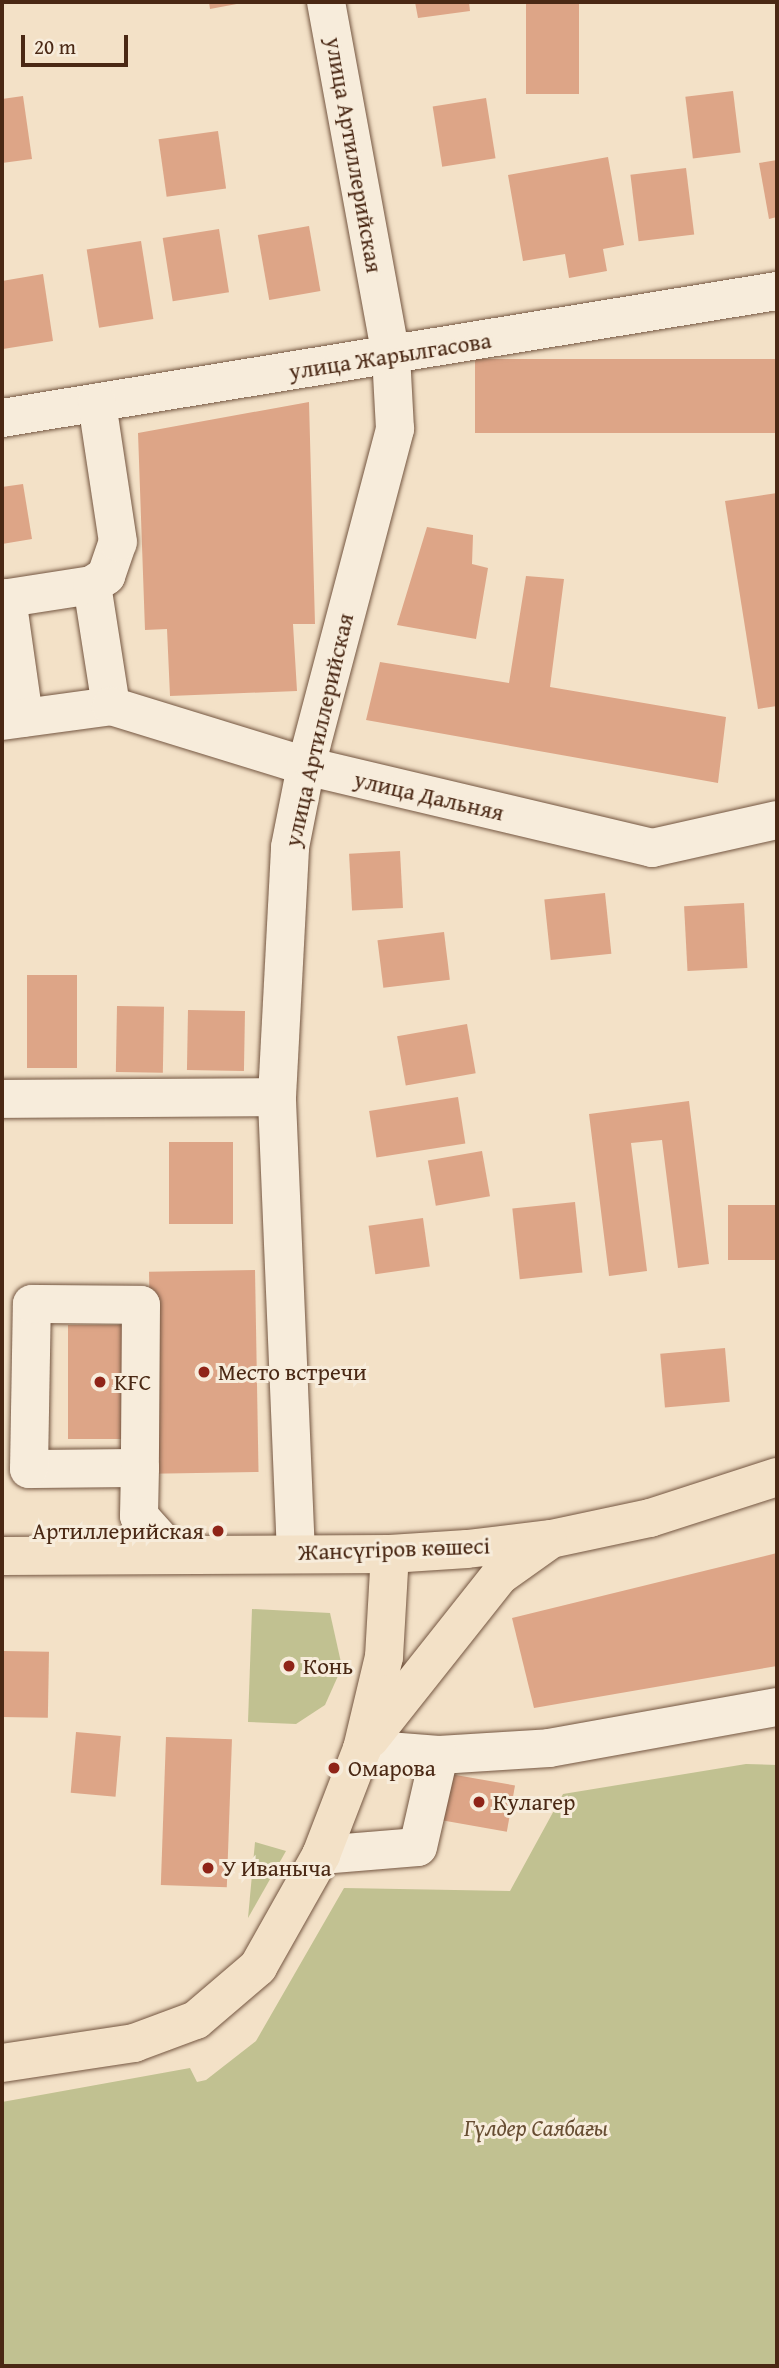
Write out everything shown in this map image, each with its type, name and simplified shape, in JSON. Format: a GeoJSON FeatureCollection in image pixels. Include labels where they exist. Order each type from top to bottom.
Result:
{"type":"FeatureCollection","features":[{"type":"Feature","properties":{"kind":"main road","name":"Жансүгіров көшесі"},"geometry":{"type":"LineString","coordinates":[[2,1556],[390,1554],[551,1539],[650,1518],[777,1477]]}},
{"type":"Feature","properties":{"kind":"main road"},"geometry":{"type":"LineString","coordinates":[[362,1749],[499,1576],[551,1539]]}},
{"type":"Feature","properties":{"kind":"main road"},"geometry":{"type":"LineString","coordinates":[[2,2063],[134,2043],[196,2020],[258,1967],[321,1855],[362,1749],[384,1657],[390,1554]]}},
{"type":"Feature","properties":{"kind":"street","name":"улица Артиллерийская"},"geometry":{"type":"LineString","coordinates":[[296,1554],[277,1097],[290,847],[306,766],[395,429],[391,356],[326,2]]}},
{"type":"Feature","properties":{"kind":"street","name":"улица Жарылгасова"},"geometry":{"type":"LineString","coordinates":[[2,418],[777,291]]}},
{"type":"Feature","properties":{"kind":"street"},"geometry":{"type":"LineString","coordinates":[[13,719],[4,599],[93,585],[106,576],[118,542],[97,403]]}},
{"type":"Feature","properties":{"kind":"street"},"geometry":{"type":"LineString","coordinates":[[93,585],[111,706]]}},
{"type":"Feature","properties":{"kind":"street","name":"улица Дальняя"},"geometry":{"type":"LineString","coordinates":[[13,719],[111,706],[306,766],[652,848],[777,820]]}},
{"type":"Feature","properties":{"kind":"street"},"geometry":{"type":"LineString","coordinates":[[2,1099],[277,1097]]}},
{"type":"Feature","properties":{"kind":"street"},"geometry":{"type":"LineString","coordinates":[[140,1468],[15,1469],[32,1304],[141,1305],[140,1468],[139,1516],[174,1555]]}},
{"type":"Feature","properties":{"kind":"street"},"geometry":{"type":"LineString","coordinates":[[362,1749],[439,1755],[549,1748],[777,1707]]}},
{"type":"Feature","properties":{"kind":"street"},"geometry":{"type":"LineString","coordinates":[[321,1855],[418,1847],[439,1755]]}},
{"type":"Feature","properties":{"kind":"green space"},"geometry":{"type":"Polygon","coordinates":[[[252,1609],[330,1613],[342,1667],[325,1705],[296,1724],[248,1722],[252,1609]]]}},
{"type":"Feature","properties":{"kind":"green space","name":"Гүлдер Саябағы"},"geometry":{"type":"Polygon","coordinates":[[[746,1764],[777,1765],[777,2366],[2,2366],[2,2102],[190,2068],[197,2082],[206,2080],[256,2041],[344,1888],[510,1891],[563,1794],[746,1764]]]}},
{"type":"Feature","properties":{"kind":"green space"},"geometry":{"type":"Polygon","coordinates":[[[255,1842],[286,1851],[248,1918],[255,1842]]]}},
{"type":"Feature","properties":{"kind":"building"},"geometry":{"type":"Polygon","coordinates":[[[209,2],[242,2],[242,3],[210,9],[209,2]]]}},
{"type":"Feature","properties":{"kind":"building"},"geometry":{"type":"Polygon","coordinates":[[[415,2],[469,2],[470,11],[418,18],[415,2]]]}},
{"type":"Feature","properties":{"kind":"building"},"geometry":{"type":"Polygon","coordinates":[[[526,2],[579,2],[579,94],[526,94],[526,2]]]}},
{"type":"Feature","properties":{"kind":"building"},"geometry":{"type":"Polygon","coordinates":[[[733,91],[741,153],[693,158],[685,97],[733,91]]]}},
{"type":"Feature","properties":{"kind":"building"},"geometry":{"type":"Polygon","coordinates":[[[23,96],[32,159],[2,163],[2,99],[23,96]]]}},
{"type":"Feature","properties":{"kind":"building"},"geometry":{"type":"Polygon","coordinates":[[[486,98],[496,158],[442,167],[433,106],[486,98]]]}},
{"type":"Feature","properties":{"kind":"building"},"geometry":{"type":"Polygon","coordinates":[[[218,131],[226,188],[167,197],[159,139],[218,131]]]}},
{"type":"Feature","properties":{"kind":"building"},"geometry":{"type":"Polygon","coordinates":[[[608,157],[624,245],[603,249],[607,271],[569,278],[565,254],[523,261],[508,175],[608,157]]]}},
{"type":"Feature","properties":{"kind":"building"},"geometry":{"type":"Polygon","coordinates":[[[777,160],[777,217],[769,219],[759,163],[777,160]]]}},
{"type":"Feature","properties":{"kind":"building"},"geometry":{"type":"Polygon","coordinates":[[[686,168],[694,235],[639,241],[630,175],[686,168]]]}},
{"type":"Feature","properties":{"kind":"building"},"geometry":{"type":"Polygon","coordinates":[[[309,226],[320,291],[269,300],[258,235],[309,226]]]}},
{"type":"Feature","properties":{"kind":"building"},"geometry":{"type":"Polygon","coordinates":[[[219,229],[229,292],[173,301],[163,238],[219,229]]]}},
{"type":"Feature","properties":{"kind":"building"},"geometry":{"type":"Polygon","coordinates":[[[141,241],[153,319],[99,328],[87,250],[141,241]]]}},
{"type":"Feature","properties":{"kind":"building"},"geometry":{"type":"Polygon","coordinates":[[[43,274],[53,341],[3,349],[2,281],[43,274]]]}},
{"type":"Feature","properties":{"kind":"building"},"geometry":{"type":"Polygon","coordinates":[[[475,359],[777,359],[777,433],[475,433],[475,359]]]}},
{"type":"Feature","properties":{"kind":"building"},"geometry":{"type":"Polygon","coordinates":[[[309,402],[315,624],[293,624],[297,691],[170,696],[167,629],[145,630],[138,433],[309,402]]]}},
{"type":"Feature","properties":{"kind":"building"},"geometry":{"type":"Polygon","coordinates":[[[23,484],[32,539],[2,544],[2,487],[23,484]]]}},
{"type":"Feature","properties":{"kind":"building"},"geometry":{"type":"Polygon","coordinates":[[[777,493],[777,706],[758,709],[725,501],[777,493]]]}},
{"type":"Feature","properties":{"kind":"building"},"geometry":{"type":"Polygon","coordinates":[[[427,527],[473,535],[472,564],[488,568],[476,639],[397,625],[427,527]]]}},
{"type":"Feature","properties":{"kind":"building"},"geometry":{"type":"Polygon","coordinates":[[[526,576],[564,579],[550,687],[726,717],[718,783],[366,720],[380,662],[509,683],[526,576]]]}},
{"type":"Feature","properties":{"kind":"building"},"geometry":{"type":"Polygon","coordinates":[[[400,851],[403,908],[352,911],[349,854],[400,851]]]}},
{"type":"Feature","properties":{"kind":"building"},"geometry":{"type":"Polygon","coordinates":[[[605,893],[611,954],[551,960],[544,899],[605,893]]]}},
{"type":"Feature","properties":{"kind":"building"},"geometry":{"type":"Polygon","coordinates":[[[744,903],[747,968],[687,971],[684,906],[744,903]]]}},
{"type":"Feature","properties":{"kind":"building"},"geometry":{"type":"Polygon","coordinates":[[[444,932],[450,980],[383,988],[377,940],[444,932]]]}},
{"type":"Feature","properties":{"kind":"building"},"geometry":{"type":"Polygon","coordinates":[[[27,975],[77,975],[77,1068],[27,1068],[27,975]]]}},
{"type":"Feature","properties":{"kind":"building"},"geometry":{"type":"Polygon","coordinates":[[[117,1006],[164,1007],[163,1073],[116,1072],[117,1006]]]}},
{"type":"Feature","properties":{"kind":"building"},"geometry":{"type":"Polygon","coordinates":[[[188,1010],[245,1011],[244,1071],[187,1070],[188,1010]]]}},
{"type":"Feature","properties":{"kind":"building"},"geometry":{"type":"Polygon","coordinates":[[[467,1024],[476,1073],[406,1086],[397,1036],[467,1024]]]}},
{"type":"Feature","properties":{"kind":"building"},"geometry":{"type":"Polygon","coordinates":[[[458,1097],[465,1143],[376,1158],[369,1111],[458,1097]]]}},
{"type":"Feature","properties":{"kind":"building"},"geometry":{"type":"Polygon","coordinates":[[[689,1101],[709,1264],[678,1268],[662,1140],[631,1143],[647,1271],[609,1276],[589,1114],[689,1101]]]}},
{"type":"Feature","properties":{"kind":"building"},"geometry":{"type":"Polygon","coordinates":[[[169,1142],[233,1142],[233,1224],[169,1224],[169,1142]]]}},
{"type":"Feature","properties":{"kind":"building"},"geometry":{"type":"Polygon","coordinates":[[[482,1151],[490,1196],[436,1206],[428,1161],[482,1151]]]}},
{"type":"Feature","properties":{"kind":"building"},"geometry":{"type":"Polygon","coordinates":[[[575,1202],[582,1273],[520,1279],[512,1209],[575,1202]]]}},
{"type":"Feature","properties":{"kind":"building"},"geometry":{"type":"Polygon","coordinates":[[[728,1205],[777,1205],[777,1260],[728,1260],[728,1205]]]}},
{"type":"Feature","properties":{"kind":"building"},"geometry":{"type":"Polygon","coordinates":[[[423,1218],[430,1267],[375,1274],[369,1226],[423,1218]]]}},
{"type":"Feature","properties":{"kind":"building","name":"Место встречи"},"geometry":{"type":"Polygon","coordinates":[[[255,1270],[259,1472],[153,1474],[149,1272],[255,1270]]]}},
{"type":"Feature","properties":{"kind":"building","name":"KFC"},"geometry":{"type":"Polygon","coordinates":[[[68,1325],[131,1325],[131,1439],[68,1439],[68,1325]]]}},
{"type":"Feature","properties":{"kind":"building"},"geometry":{"type":"Polygon","coordinates":[[[725,1348],[730,1402],[665,1407],[660,1354],[725,1348]]]}},
{"type":"Feature","properties":{"kind":"building"},"geometry":{"type":"Polygon","coordinates":[[[777,1553],[777,1666],[534,1708],[512,1618],[777,1553]]]}},
{"type":"Feature","properties":{"kind":"building"},"geometry":{"type":"Polygon","coordinates":[[[3,1651],[49,1652],[48,1718],[2,1717],[3,1651]]]}},
{"type":"Feature","properties":{"kind":"building"},"geometry":{"type":"Polygon","coordinates":[[[76,1732],[121,1736],[116,1797],[71,1793],[76,1732]]]}},
{"type":"Feature","properties":{"kind":"building"},"geometry":{"type":"Polygon","coordinates":[[[166,1737],[232,1739],[227,1887],[161,1885],[166,1737]]]}},
{"type":"Feature","properties":{"kind":"building","name":"Кулагер"},"geometry":{"type":"Polygon","coordinates":[[[450,1774],[515,1785],[507,1832],[442,1820],[450,1774]]]}},
{"type":"Feature","properties":{"kind":"place","name":"Место встречи"},"geometry":{"type":"Point","coordinates":[204,1372]}},
{"type":"Feature","properties":{"kind":"place","name":"KFC"},"geometry":{"type":"Point","coordinates":[100,1382]}},
{"type":"Feature","properties":{"kind":"place","name":"Артиллерийская"},"geometry":{"type":"Point","coordinates":[218,1531]}},
{"type":"Feature","properties":{"kind":"place","name":"Конь"},"geometry":{"type":"Point","coordinates":[289,1666]}},
{"type":"Feature","properties":{"kind":"place","name":"Омарова"},"geometry":{"type":"Point","coordinates":[334,1768]}},
{"type":"Feature","properties":{"kind":"place","name":"Кулагер"},"geometry":{"type":"Point","coordinates":[479,1802]}},
{"type":"Feature","properties":{"kind":"place","name":"У Иваныча"},"geometry":{"type":"Point","coordinates":[208,1868]}}]}
